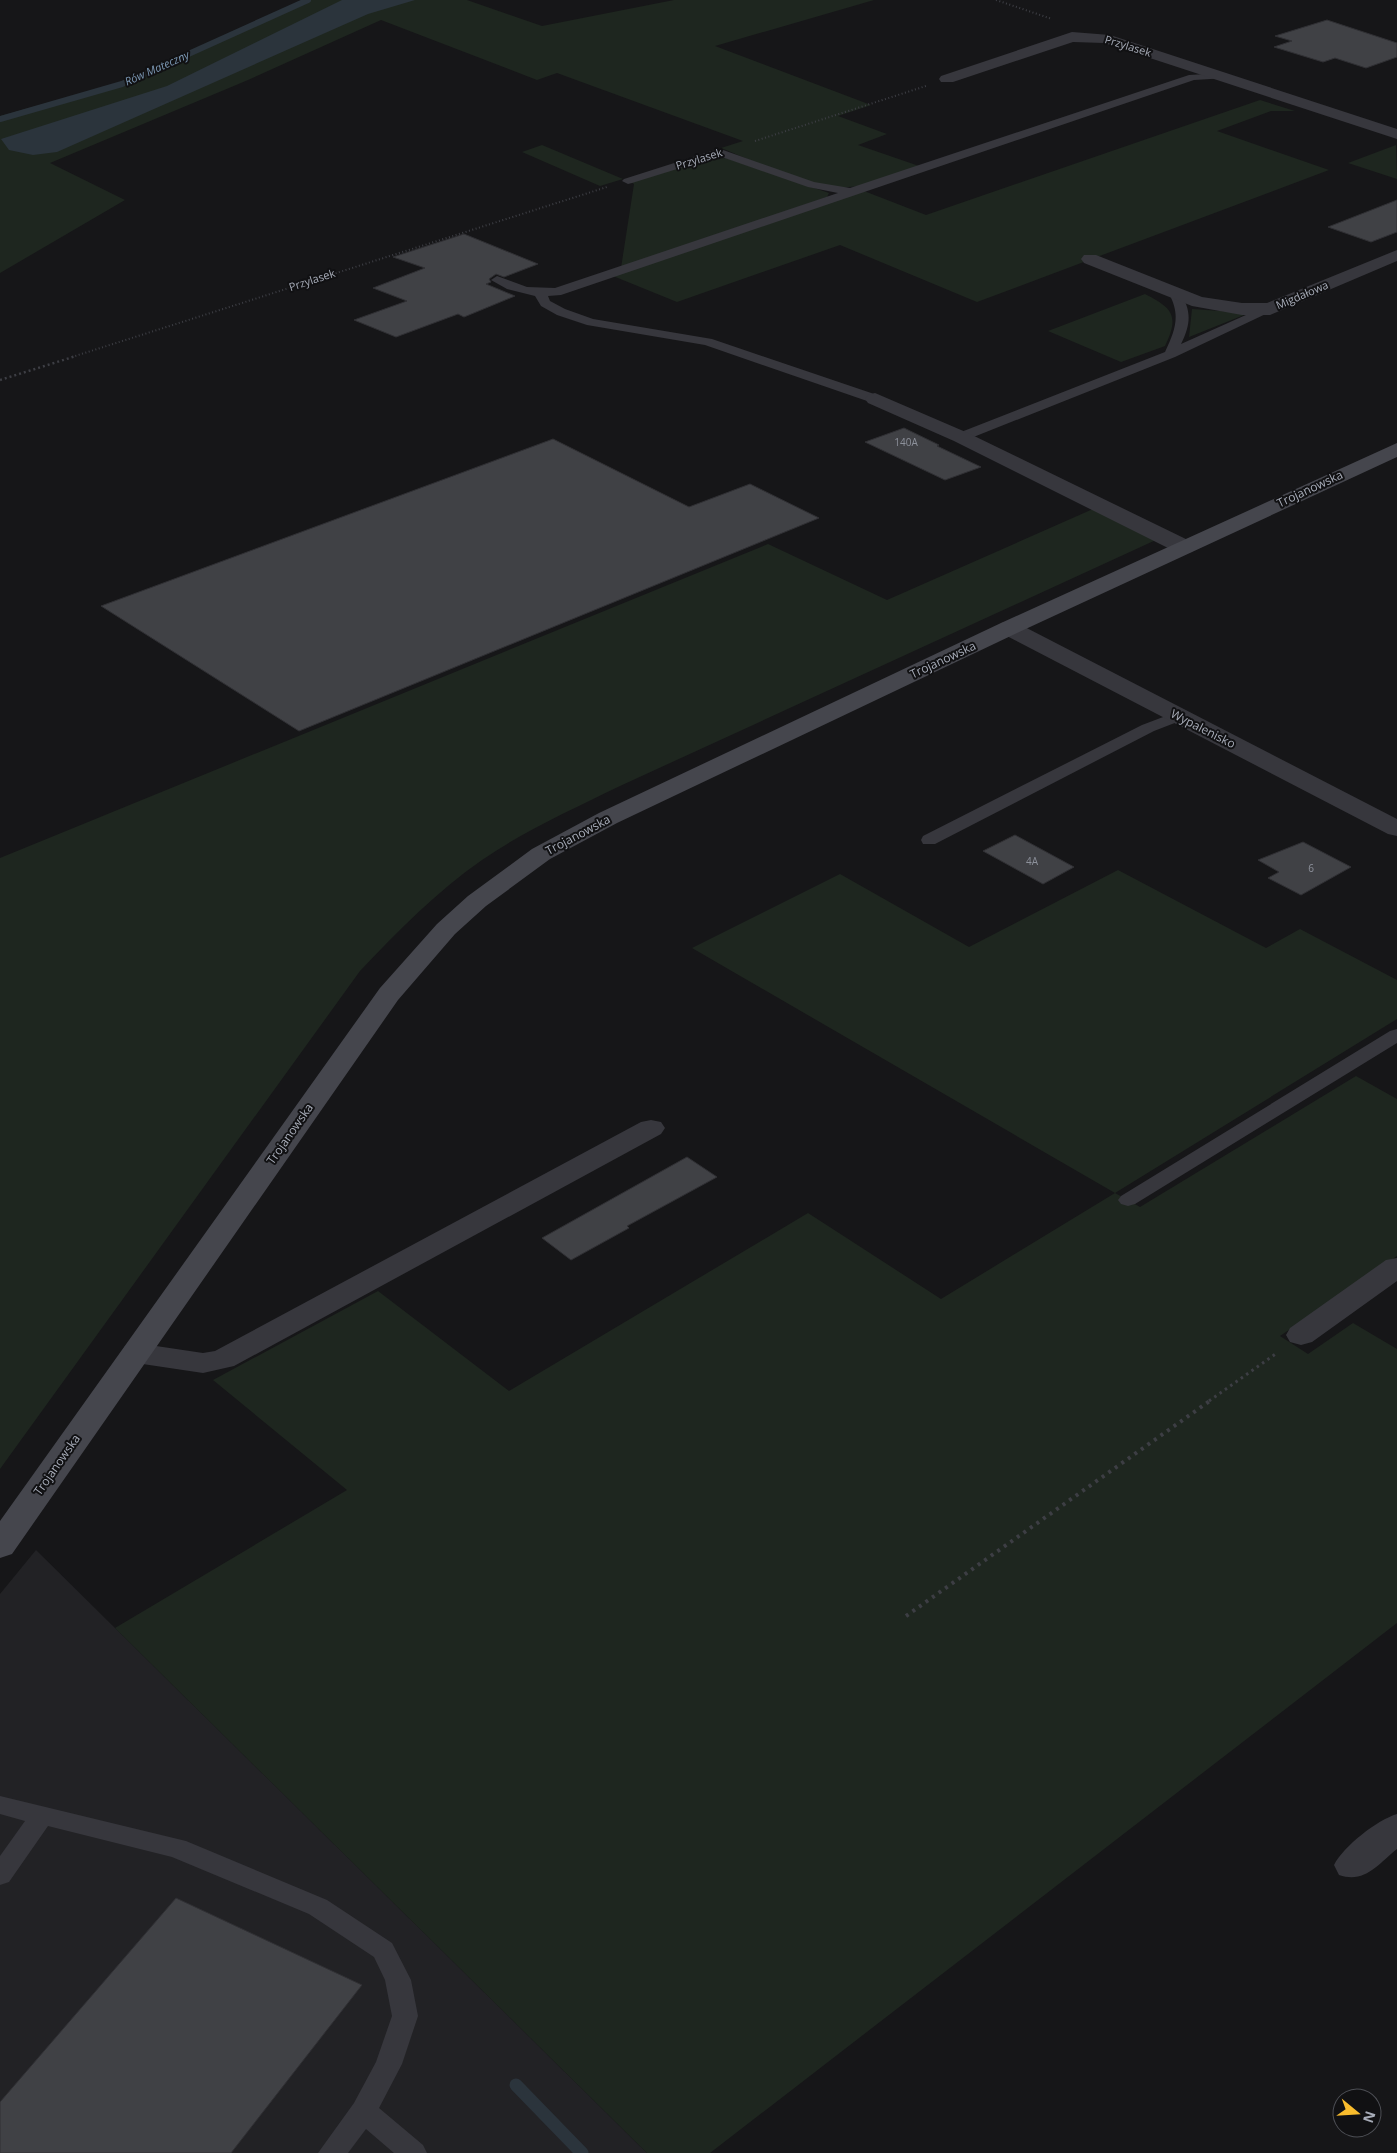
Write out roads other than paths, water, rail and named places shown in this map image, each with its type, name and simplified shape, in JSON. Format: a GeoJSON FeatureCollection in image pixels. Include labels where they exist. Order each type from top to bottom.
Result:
{"type":"FeatureCollection","features":[{"type":"Feature","properties":{"kind":"street","name":"Przylasek"},"geometry":{"type":"LineString","coordinates":[[947,79],[1072,38],[1098,37],[1397,134]]}},
{"type":"Feature","properties":{"kind":"street","name":"Migdałowa"},"geometry":{"type":"LineString","coordinates":[[1090,259],[1198,302],[1219,306],[1270,309],[1397,255]]}},
{"type":"Feature","properties":{"kind":"street"},"geometry":{"type":"LineString","coordinates":[[875,399],[961,437],[1184,547]]}},
{"type":"Feature","properties":{"kind":"street","name":"Trojanowska"},"geometry":{"type":"LineString","coordinates":[[4,1539],[389,994],[446,929],[477,900],[541,854],[608,818],[1009,628],[1397,449]]}},
{"type":"Feature","properties":{"kind":"street","name":"Wypalenisko"},"geometry":{"type":"LineString","coordinates":[[1009,628],[1397,829]]}},
{"type":"Feature","properties":{"kind":"street"},"geometry":{"type":"LineString","coordinates":[[136,1353],[203,1363],[222,1359],[651,1128]]}},
{"type":"Feature","properties":{"kind":"street"},"geometry":{"type":"LineString","coordinates":[[1302,1335],[1397,1267]]}},
{"type":"Feature","properties":{"kind":"street"},"geometry":{"type":"LineString","coordinates":[[1352,1865],[1397,1828]]}},
{"type":"Feature","properties":{"kind":"lane"},"geometry":{"type":"LineString","coordinates":[[497,280],[518,289],[540,293],[557,292],[1193,77],[1222,76]]}},
{"type":"Feature","properties":{"kind":"lane","name":"Przylasek"},"geometry":{"type":"LineString","coordinates":[[628,181],[719,152],[812,185],[851,192]]}},
{"type":"Feature","properties":{"kind":"lane"},"geometry":{"type":"LineString","coordinates":[[540,293],[545,303],[561,312],[591,322],[707,342],[875,399]]}},
{"type":"Feature","properties":{"kind":"lane"},"geometry":{"type":"LineString","coordinates":[[1170,354],[1184,325],[1184,308],[1176,294]]}},
{"type":"Feature","properties":{"kind":"lane"},"geometry":{"type":"LineString","coordinates":[[961,437],[1170,354],[1270,309]]}},
{"type":"Feature","properties":{"kind":"lane"},"geometry":{"type":"LineString","coordinates":[[929,840],[1148,728],[1179,716]]}},
{"type":"Feature","properties":{"kind":"lane"},"geometry":{"type":"LineString","coordinates":[[1128,1200],[1397,1035]]}},
{"type":"Feature","properties":{"kind":"lane"},"geometry":{"type":"LineString","coordinates":[[0,1805],[177,1848],[318,1907],[383,1950],[398,1980],[406,2016],[389,2064],[364,2111],[332,2153]]}},
{"type":"Feature","properties":{"kind":"lane"},"geometry":{"type":"LineString","coordinates":[[0,1875],[42,1816]]}},
{"type":"Feature","properties":{"kind":"lane"},"geometry":{"type":"LineString","coordinates":[[364,2111],[413,2153]]}},
{"type":"Feature","properties":{"kind":"waterway","name":"Rów Mateczny"},"geometry":{"type":"LineString","coordinates":[[0,119],[122,84],[308,0]]}},
{"type":"Feature","properties":{"kind":"waterway"},"geometry":{"type":"LineString","coordinates":[[516,2085],[582,2153]]}}]}
